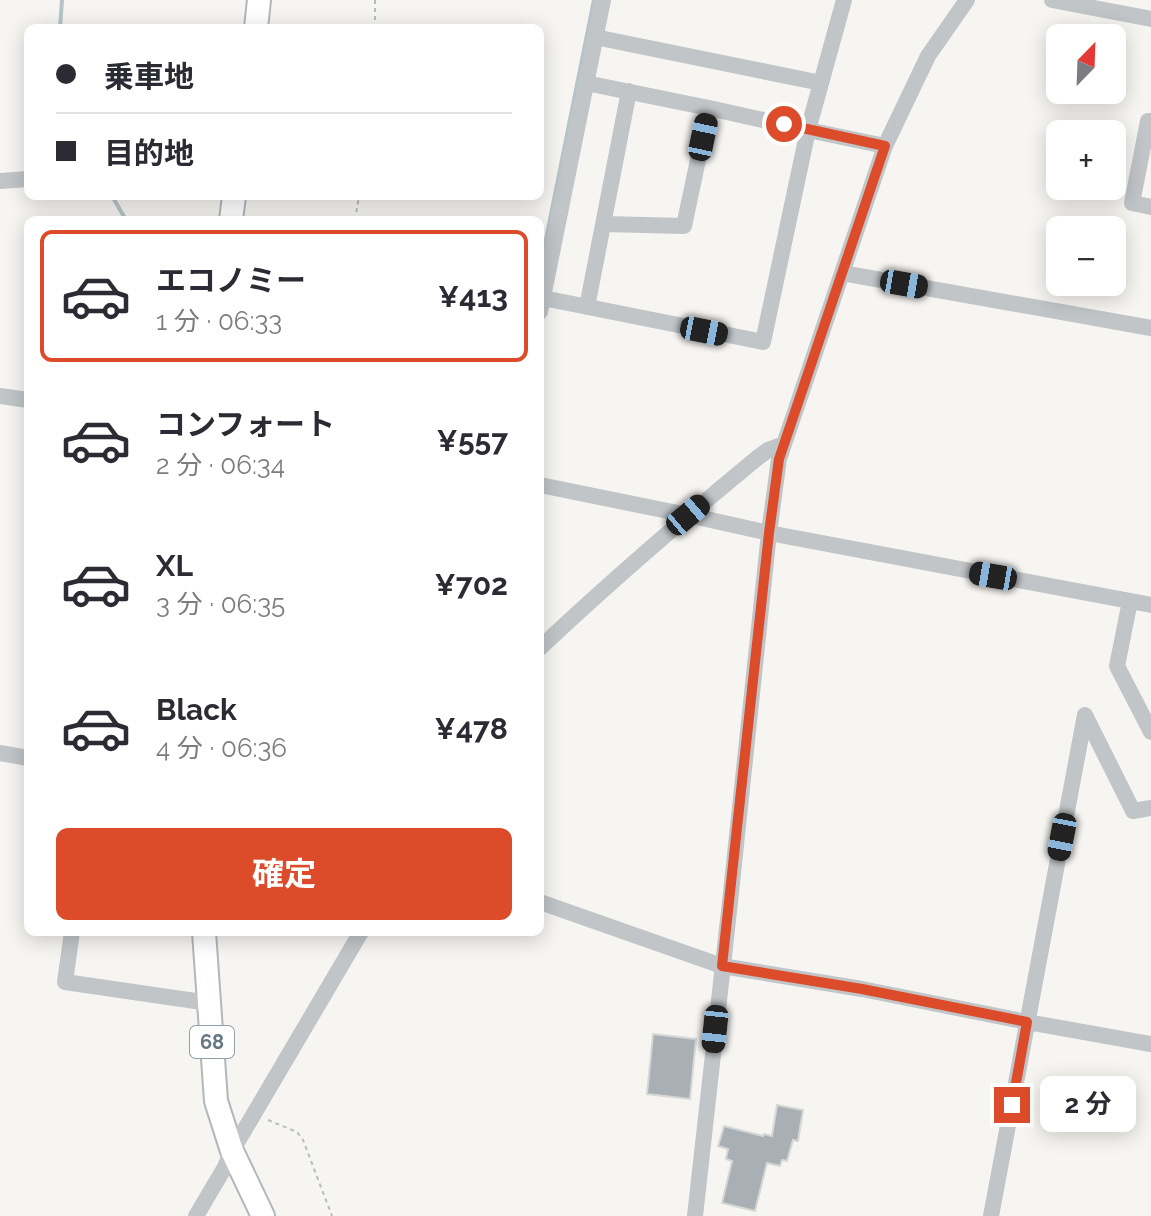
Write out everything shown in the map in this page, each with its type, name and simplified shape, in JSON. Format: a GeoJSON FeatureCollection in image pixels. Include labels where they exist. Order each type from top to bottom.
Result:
{"type":"FeatureCollection","features":[{"type":"Feature","properties":{"kind":"main road"},"geometry":{"type":"LineString","coordinates":[[256,24],[259,0]]}},
{"type":"Feature","properties":{"kind":"main road","name":"68"},"geometry":{"type":"LineString","coordinates":[[204,936],[216,1101],[232,1151],[263,1216]]}},
{"type":"Feature","properties":{"kind":"street"},"geometry":{"type":"LineString","coordinates":[[544,290],[603,0]]}},
{"type":"Feature","properties":{"kind":"street"},"geometry":{"type":"LineString","coordinates":[[544,305],[587,307],[763,342],[808,130],[844,0]]}},
{"type":"Feature","properties":{"kind":"street"},"geometry":{"type":"LineString","coordinates":[[695,1216],[779,459],[885,146],[928,56],[967,0]]}},
{"type":"Feature","properties":{"kind":"street"},"geometry":{"type":"LineString","coordinates":[[1052,0],[1082,3],[1151,19]]}},
{"type":"Feature","properties":{"kind":"street"},"geometry":{"type":"LineString","coordinates":[[595,37],[821,83]]}},
{"type":"Feature","properties":{"kind":"street"},"geometry":{"type":"LineString","coordinates":[[586,83],[885,146]]}},
{"type":"Feature","properties":{"kind":"street"},"geometry":{"type":"LineString","coordinates":[[587,307],[629,91]]}},
{"type":"Feature","properties":{"kind":"street"},"geometry":{"type":"LineString","coordinates":[[604,224],[684,226],[709,108]]}},
{"type":"Feature","properties":{"kind":"street"},"geometry":{"type":"LineString","coordinates":[[1151,121],[1148,121],[1132,203],[1151,207]]}},
{"type":"Feature","properties":{"kind":"street"},"geometry":{"type":"LineString","coordinates":[[0,181],[24,179]]}},
{"type":"Feature","properties":{"kind":"street"},"geometry":{"type":"LineString","coordinates":[[842,273],[1151,328]]}},
{"type":"Feature","properties":{"kind":"street"},"geometry":{"type":"LineString","coordinates":[[0,396],[24,399]]}},
{"type":"Feature","properties":{"kind":"street"},"geometry":{"type":"LineString","coordinates":[[544,644],[688,515],[768,450],[784,444]]}},
{"type":"Feature","properties":{"kind":"street"},"geometry":{"type":"LineString","coordinates":[[544,486],[769,533],[1151,605]]}},
{"type":"Feature","properties":{"kind":"street"},"geometry":{"type":"LineString","coordinates":[[1130,601],[1117,666],[1151,732]]}},
{"type":"Feature","properties":{"kind":"street"},"geometry":{"type":"LineString","coordinates":[[991,1216],[1085,715],[1133,811],[1151,808]]}},
{"type":"Feature","properties":{"kind":"street"},"geometry":{"type":"LineString","coordinates":[[0,753],[24,757]]}},
{"type":"Feature","properties":{"kind":"street"},"geometry":{"type":"LineString","coordinates":[[544,903],[722,966],[862,989],[1151,1044]]}},
{"type":"Feature","properties":{"kind":"street"},"geometry":{"type":"LineString","coordinates":[[71,936],[65,982],[209,1003]]}},
{"type":"Feature","properties":{"kind":"street"},"geometry":{"type":"LineString","coordinates":[[196,1216],[359,936]]}},
{"type":"Feature","properties":{"kind":"path"},"geometry":{"type":"LineString","coordinates":[[375,0],[375,24]]}},
{"type":"Feature","properties":{"kind":"path"},"geometry":{"type":"LineString","coordinates":[[253,1116],[285,1125],[297,1132],[303,1140],[332,1216]]}},
{"type":"Feature","properties":{"kind":"building"},"geometry":{"type":"Polygon","coordinates":[[[653,1034],[696,1039],[690,1099],[647,1094],[653,1034]]]}},
{"type":"Feature","properties":{"kind":"building"},"geometry":{"type":"Polygon","coordinates":[[[777,1105],[803,1110],[798,1141],[793,1140],[787,1161],[782,1160],[780,1166],[767,1163],[755,1211],[722,1203],[732,1161],[726,1159],[728,1149],[718,1146],[724,1126],[772,1136],[777,1105]]]}},
{"type":"Feature","properties":{"kind":"waterway"},"geometry":{"type":"LineString","coordinates":[[60,24],[62,0]]}},
{"type":"Feature","properties":{"kind":"waterway"},"geometry":{"type":"LineString","coordinates":[[544,249],[594,0]]}},
{"type":"Feature","properties":{"kind":"waterway"},"geometry":{"type":"LineString","coordinates":[[114,200],[124,216]]}},
{"type":"Feature","properties":{"kind":"route"},"geometry":{"type":"LineString","coordinates":[[784,124],[885,146],[779,459],[722,966],[862,989],[1027,1022],[1012,1105]]}}]}
